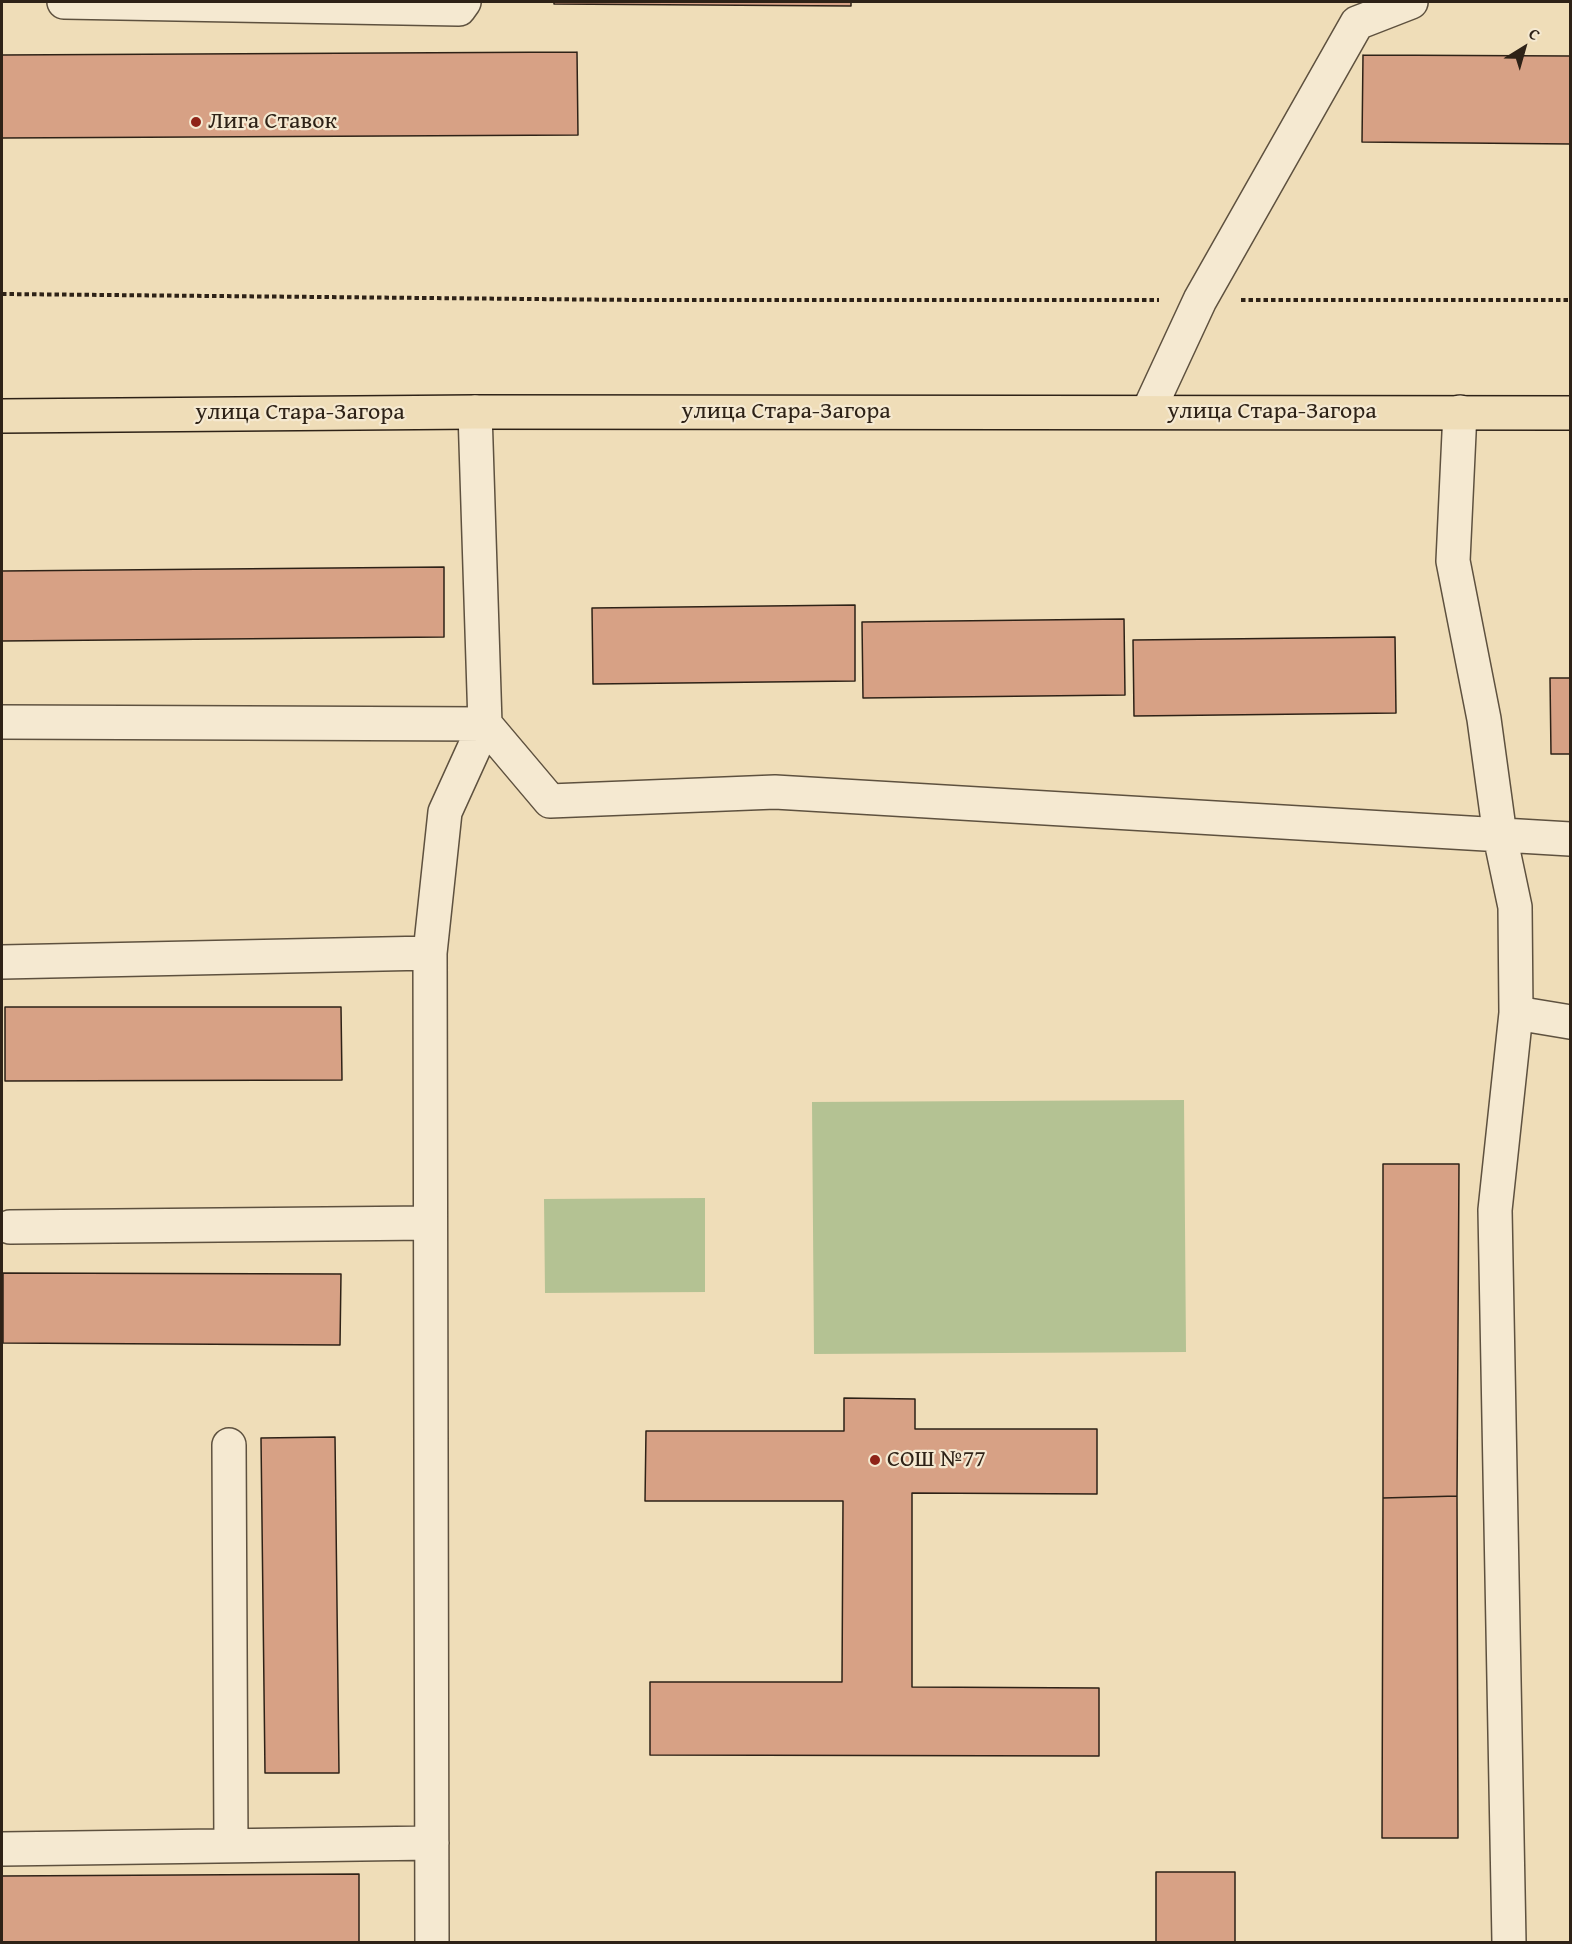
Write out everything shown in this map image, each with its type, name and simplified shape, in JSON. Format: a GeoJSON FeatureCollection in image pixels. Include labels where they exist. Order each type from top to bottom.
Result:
{"type":"FeatureCollection","features":[{"type":"Feature","properties":{"kind":"main road","name":"улица Стара-Загора"},"geometry":{"type":"LineString","coordinates":[[2,416],[475,412],[1570,413]]}},
{"type":"Feature","properties":{"kind":"lane"},"geometry":{"type":"LineString","coordinates":[[64,2],[459,9],[464,2]]}},
{"type":"Feature","properties":{"kind":"lane"},"geometry":{"type":"LineString","coordinates":[[1148,412],[1200,300],[1357,23],[1411,2]]}},
{"type":"Feature","properties":{"kind":"lane"},"geometry":{"type":"LineString","coordinates":[[432,1942],[430,953],[445,812],[485,724],[475,412]]}},
{"type":"Feature","properties":{"kind":"lane"},"geometry":{"type":"LineString","coordinates":[[1460,412],[1454,561],[1484,718],[1500,836],[1515,907],[1516,1013],[1495,1210],[1509,1942]]}},
{"type":"Feature","properties":{"kind":"lane"},"geometry":{"type":"LineString","coordinates":[[2,722],[485,724],[550,801],[774,792],[1570,839]]}},
{"type":"Feature","properties":{"kind":"lane"},"geometry":{"type":"LineString","coordinates":[[2,962],[430,953]]}},
{"type":"Feature","properties":{"kind":"lane"},"geometry":{"type":"LineString","coordinates":[[1516,1013],[1570,1022]]}},
{"type":"Feature","properties":{"kind":"lane"},"geometry":{"type":"LineString","coordinates":[[10,1227],[430,1223]]}},
{"type":"Feature","properties":{"kind":"lane"},"geometry":{"type":"LineString","coordinates":[[229,1445],[231,1846]]}},
{"type":"Feature","properties":{"kind":"lane"},"geometry":{"type":"LineString","coordinates":[[2,1849],[432,1843]]}},
{"type":"Feature","properties":{"kind":"path"},"geometry":{"type":"LineString","coordinates":[[2,294],[626,300],[1570,300]]}},
{"type":"Feature","properties":{"kind":"green space"},"geometry":{"type":"Polygon","coordinates":[[[1184,1100],[1186,1352],[814,1354],[812,1102],[1184,1100]]]}},
{"type":"Feature","properties":{"kind":"green space"},"geometry":{"type":"Polygon","coordinates":[[[705,1198],[705,1292],[545,1293],[544,1199],[705,1198]]]}},
{"type":"Feature","properties":{"kind":"building"},"geometry":{"type":"Polygon","coordinates":[[[554,2],[851,2],[851,6],[554,4],[554,2]]]}},
{"type":"Feature","properties":{"kind":"building"},"geometry":{"type":"Polygon","coordinates":[[[577,52],[578,135],[2,138],[2,55],[577,52]]]}},
{"type":"Feature","properties":{"kind":"building"},"geometry":{"type":"Polygon","coordinates":[[[1363,55],[1570,56],[1570,144],[1362,142],[1363,55]]]}},
{"type":"Feature","properties":{"kind":"building"},"geometry":{"type":"Polygon","coordinates":[[[444,567],[444,637],[2,641],[2,571],[444,567]]]}},
{"type":"Feature","properties":{"kind":"building"},"geometry":{"type":"Polygon","coordinates":[[[855,605],[855,681],[593,684],[592,608],[855,605]]]}},
{"type":"Feature","properties":{"kind":"building"},"geometry":{"type":"Polygon","coordinates":[[[1124,619],[1125,695],[863,698],[862,622],[1124,619]]]}},
{"type":"Feature","properties":{"kind":"building"},"geometry":{"type":"Polygon","coordinates":[[[1395,637],[1396,713],[1134,716],[1133,640],[1395,637]]]}},
{"type":"Feature","properties":{"kind":"building"},"geometry":{"type":"Polygon","coordinates":[[[1550,678],[1570,678],[1570,754],[1551,754],[1550,678]]]}},
{"type":"Feature","properties":{"kind":"building"},"geometry":{"type":"Polygon","coordinates":[[[5,1007],[341,1007],[342,1080],[5,1081],[5,1007]]]}},
{"type":"Feature","properties":{"kind":"building"},"geometry":{"type":"Polygon","coordinates":[[[1383,1164],[1459,1164],[1457,1496],[1383,1498],[1383,1164]]]}},
{"type":"Feature","properties":{"kind":"building"},"geometry":{"type":"Polygon","coordinates":[[[3,1273],[341,1274],[340,1345],[3,1343],[3,1273]]]}},
{"type":"Feature","properties":{"kind":"building"},"geometry":{"type":"Polygon","coordinates":[[[844,1398],[915,1399],[915,1429],[1097,1429],[1097,1494],[912,1493],[912,1687],[1099,1688],[1099,1756],[650,1755],[650,1682],[842,1682],[843,1501],[645,1501],[646,1431],[844,1431],[844,1398]]]}},
{"type":"Feature","properties":{"kind":"building"},"geometry":{"type":"Polygon","coordinates":[[[335,1437],[339,1773],[265,1773],[261,1438],[335,1437]]]}},
{"type":"Feature","properties":{"kind":"building"},"geometry":{"type":"Polygon","coordinates":[[[1457,1496],[1458,1838],[1382,1838],[1383,1498],[1457,1496]]]}},
{"type":"Feature","properties":{"kind":"building"},"geometry":{"type":"Polygon","coordinates":[[[1156,1872],[1235,1872],[1235,1942],[1156,1942],[1156,1872]]]}},
{"type":"Feature","properties":{"kind":"building"},"geometry":{"type":"Polygon","coordinates":[[[359,1874],[359,1942],[2,1942],[2,1876],[359,1874]]]}},
{"type":"Feature","properties":{"kind":"place","name":"Лига Ставок"},"geometry":{"type":"Point","coordinates":[196,122]}},
{"type":"Feature","properties":{"kind":"place","name":"СОШ №77"},"geometry":{"type":"Point","coordinates":[875,1460]}}]}
